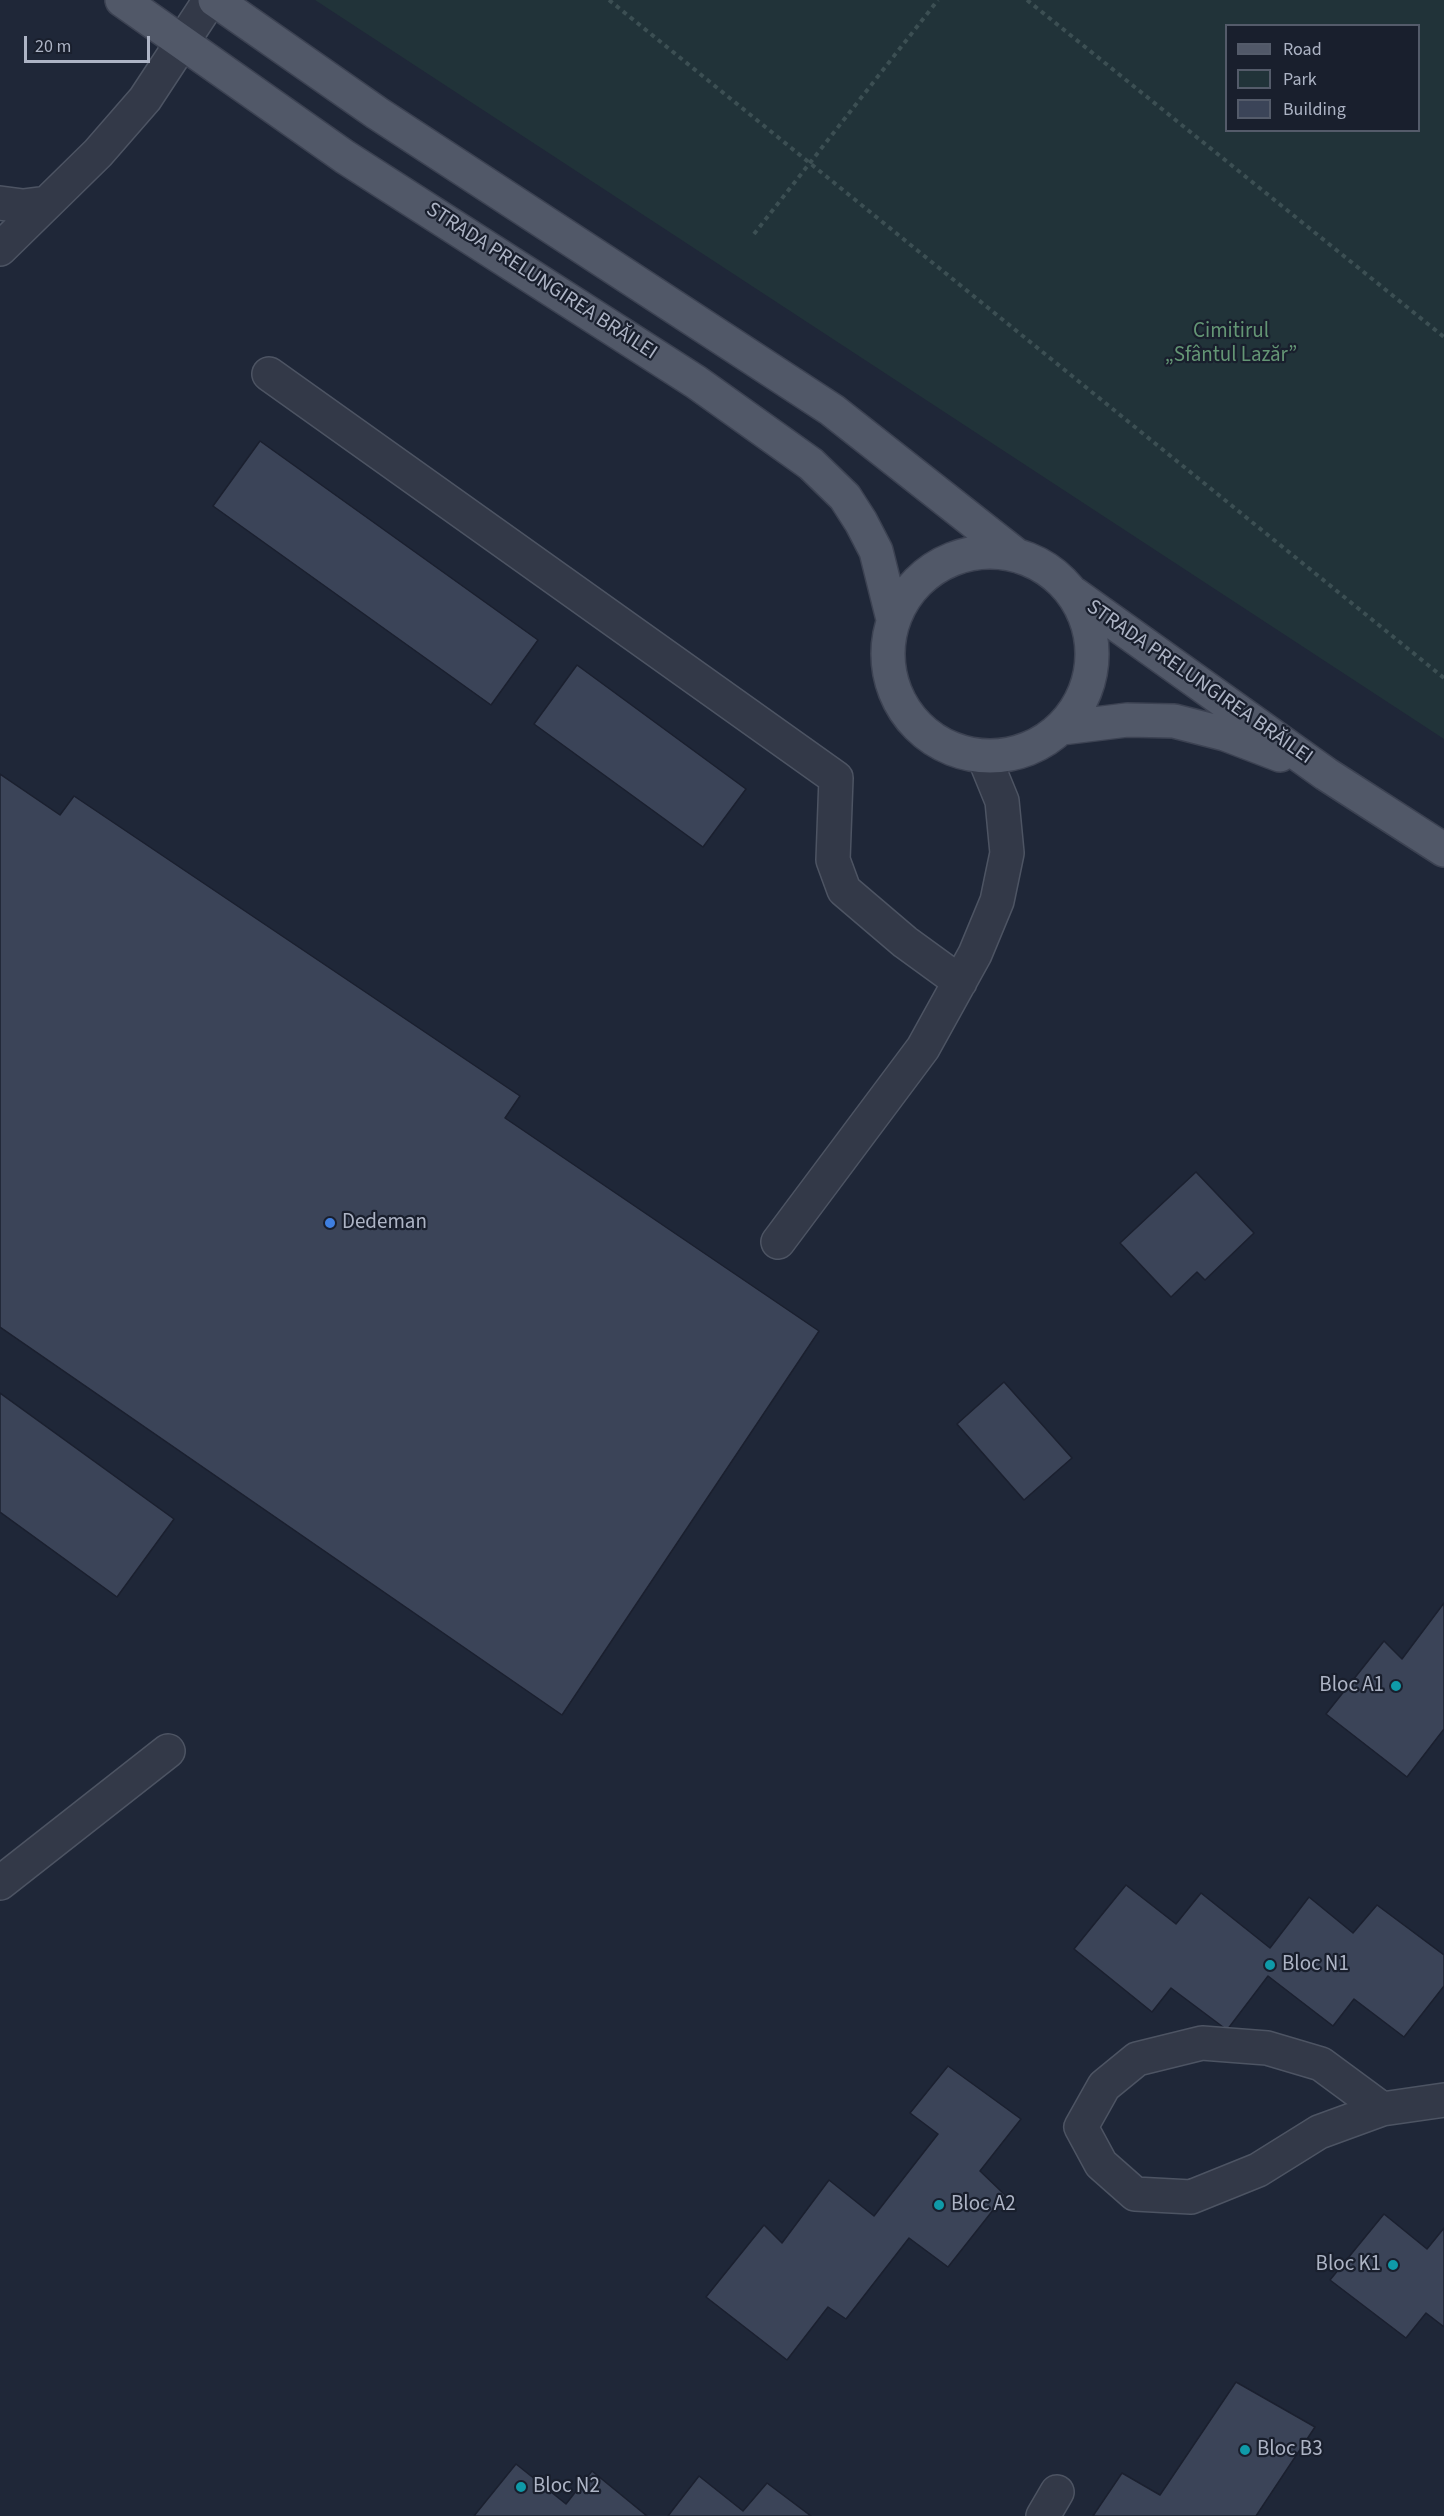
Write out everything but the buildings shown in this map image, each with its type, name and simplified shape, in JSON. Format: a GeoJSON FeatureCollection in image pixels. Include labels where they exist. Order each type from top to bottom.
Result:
{"type":"FeatureCollection","features":[{"type":"Feature","properties":{"kind":"main road","name":"STRADA PRELUNGIREA BRĂILEI"},"geometry":{"type":"LineString","coordinates":[[122,0],[345,157],[696,382],[811,464],[844,497],[861,522],[876,551],[893,619]]}},
{"type":"Feature","properties":{"kind":"main road"},"geometry":{"type":"LineString","coordinates":[[215,0],[377,112],[832,410],[1017,555],[1048,570],[1072,593],[1087,619],[1092,648],[1091,668],[1090,678],[1080,705],[1062,729],[1039,745],[1012,755],[984,757],[949,749],[917,727],[895,694],[887,656],[893,619],[908,591],[930,570],[957,556],[986,552],[1017,555]]}},
{"type":"Feature","properties":{"kind":"main road","name":"STRADA PRELUNGIREA BRĂILEI"},"geometry":{"type":"LineString","coordinates":[[1072,593],[1326,774],[1444,850]]}},
{"type":"Feature","properties":{"kind":"main road","name":"STRADA PRELUNGIREA BRĂILEI"},"geometry":{"type":"LineString","coordinates":[[1062,729],[1127,720],[1174,721],[1226,734],[1326,774]]}},
{"type":"Feature","properties":{"kind":"street"},"geometry":{"type":"LineString","coordinates":[[0,249],[98,153],[145,99],[210,0]]}},
{"type":"Feature","properties":{"kind":"street"},"geometry":{"type":"LineString","coordinates":[[0,203],[23,206],[47,203]]}},
{"type":"Feature","properties":{"kind":"street"},"geometry":{"type":"LineString","coordinates":[[269,374],[837,778],[832,860],[844,890],[905,942],[960,982]]}},
{"type":"Feature","properties":{"kind":"street"},"geometry":{"type":"LineString","coordinates":[[778,1242],[923,1048],[975,954],[997,901],[1007,853],[1002,801],[984,757]]}},
{"type":"Feature","properties":{"kind":"street"},"geometry":{"type":"LineString","coordinates":[[0,1883],[168,1751]]}},
{"type":"Feature","properties":{"kind":"street"},"geometry":{"type":"LineString","coordinates":[[1382,2109],[1321,2064],[1267,2048],[1202,2043],[1137,2058],[1104,2086],[1081,2127],[1101,2164],[1135,2194],[1191,2197],[1258,2170],[1319,2132],[1382,2109],[1444,2100]]}},
{"type":"Feature","properties":{"kind":"path"},"geometry":{"type":"LineString","coordinates":[[609,0],[1444,678]]}},
{"type":"Feature","properties":{"kind":"path"},"geometry":{"type":"LineString","coordinates":[[754,234],[938,0]]}},
{"type":"Feature","properties":{"kind":"path"},"geometry":{"type":"LineString","coordinates":[[1028,0],[1444,337]]}},
{"type":"Feature","properties":{"kind":"green space","name":"Cimitirul „Sfântul Lazăr”"},"geometry":{"type":"Polygon","coordinates":[[[315,0],[1444,0],[1444,739],[315,0]]]}},
{"type":"Feature","properties":{"kind":"place","name":"Dedeman"},"geometry":{"type":"Point","coordinates":[330,1223]}},
{"type":"Feature","properties":{"kind":"place","name":"Bloc A1"},"geometry":{"type":"Point","coordinates":[1396,1686]}},
{"type":"Feature","properties":{"kind":"place","name":"Bloc N1"},"geometry":{"type":"Point","coordinates":[1270,1965]}},
{"type":"Feature","properties":{"kind":"place","name":"Bloc A2"},"geometry":{"type":"Point","coordinates":[939,2205]}},
{"type":"Feature","properties":{"kind":"place","name":"Bloc K1"},"geometry":{"type":"Point","coordinates":[1393,2265]}},
{"type":"Feature","properties":{"kind":"place","name":"Bloc B3"},"geometry":{"type":"Point","coordinates":[1245,2450]}},
{"type":"Feature","properties":{"kind":"place","name":"Bloc N2"},"geometry":{"type":"Point","coordinates":[521,2487]}}]}
